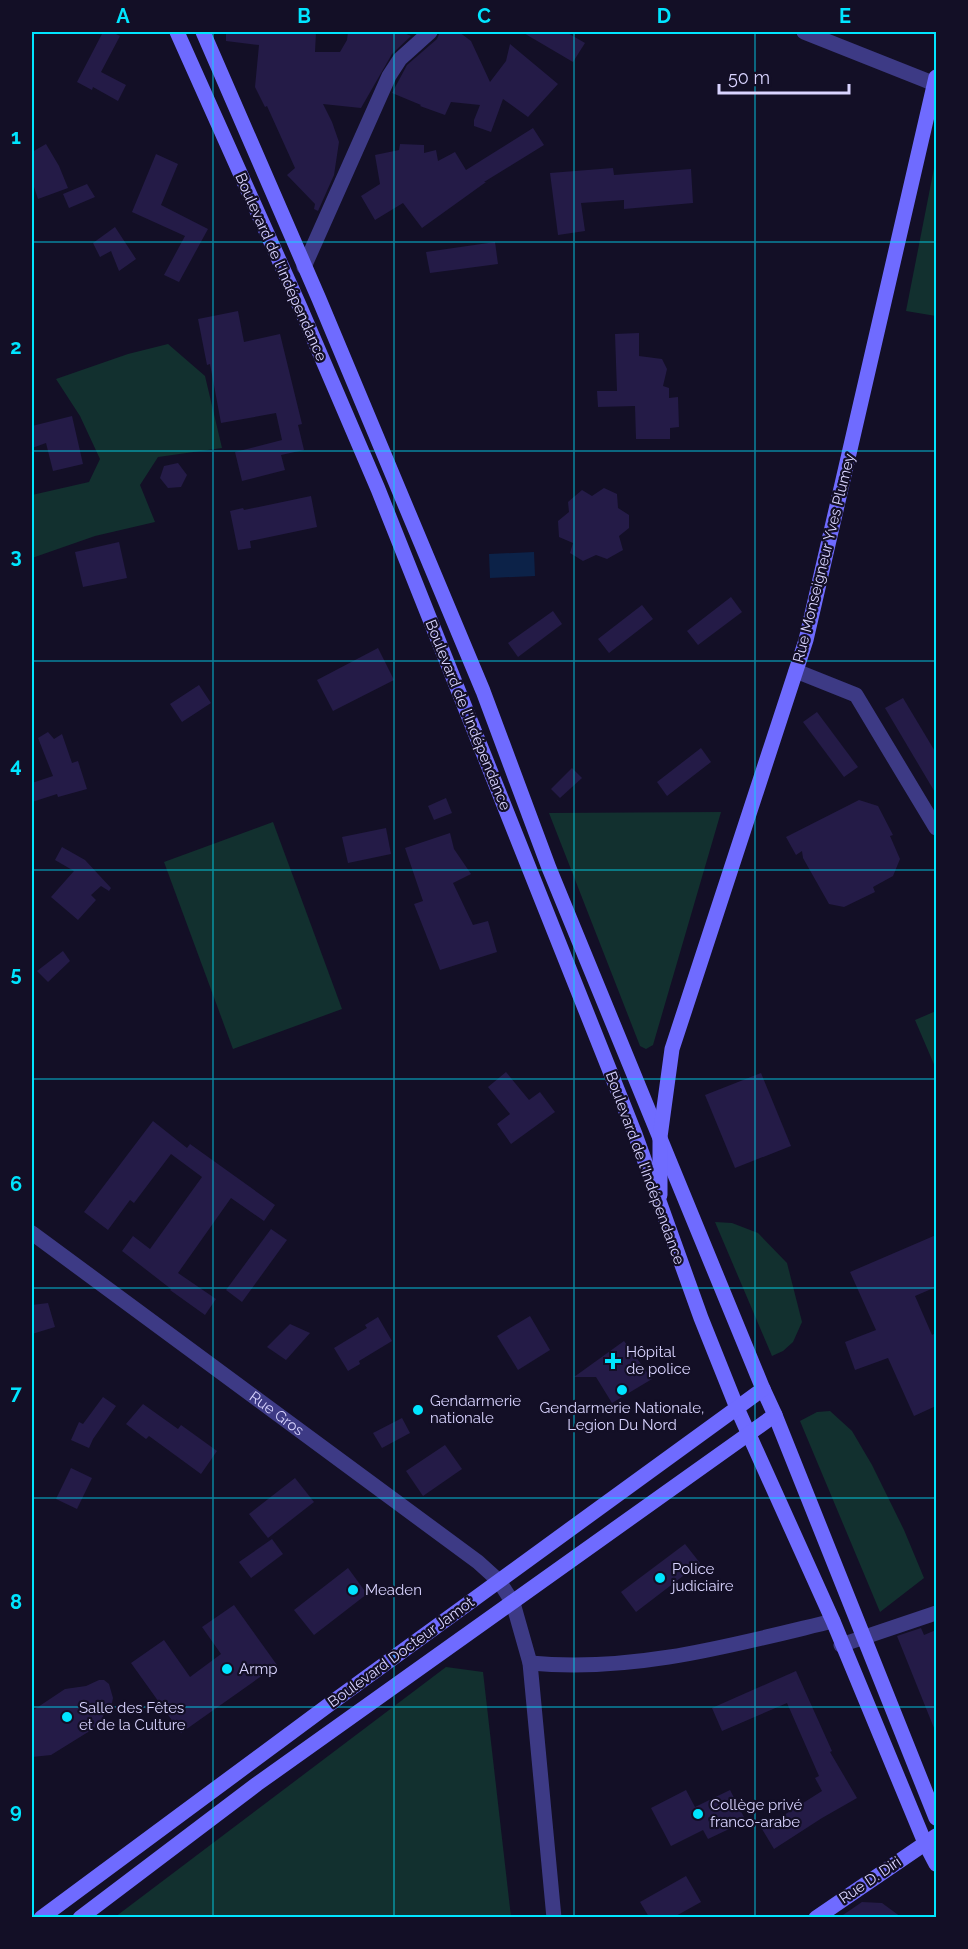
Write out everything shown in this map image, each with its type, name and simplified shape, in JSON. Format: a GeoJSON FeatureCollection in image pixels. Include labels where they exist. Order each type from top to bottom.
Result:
{"type":"FeatureCollection","features":[{"type":"Feature","properties":{"kind":"main road","name":"Boulevard de l'Indépendance"},"geometry":{"type":"LineString","coordinates":[[177,32],[378,489],[631,1123],[660,1208],[737,1408],[833,1621],[841,1645],[931,1840],[936,1864]]}},
{"type":"Feature","properties":{"kind":"main road","name":"Boulevard de l'Indépendance"},"geometry":{"type":"LineString","coordinates":[[203,32],[483,691],[549,868],[775,1415],[936,1818]]}},
{"type":"Feature","properties":{"kind":"main road","name":"Rue Monseigneur Yves Plumey"},"geometry":{"type":"LineString","coordinates":[[660,1137],[672,1049],[806,640],[936,80]]}},
{"type":"Feature","properties":{"kind":"main road"},"geometry":{"type":"LineString","coordinates":[[660,1137],[660,1208]]}},
{"type":"Feature","properties":{"kind":"main road","name":"Boulevard Docteur Jamot"},"geometry":{"type":"LineString","coordinates":[[41,1917],[763,1389]]}},
{"type":"Feature","properties":{"kind":"main road","name":"Boulevard Docteur Jamot"},"geometry":{"type":"LineString","coordinates":[[80,1917],[257,1784],[775,1415]]}},
{"type":"Feature","properties":{"kind":"main road","name":"Rue D. Diri"},"geometry":{"type":"LineString","coordinates":[[816,1917],[931,1840]]}},
{"type":"Feature","properties":{"kind":"street"},"geometry":{"type":"LineString","coordinates":[[304,267],[389,76],[400,59],[430,32]]}},
{"type":"Feature","properties":{"kind":"street"},"geometry":{"type":"LineString","coordinates":[[804,32],[936,80]]}},
{"type":"Feature","properties":{"kind":"street"},"geometry":{"type":"LineString","coordinates":[[796,671],[856,695],[936,828]]}},
{"type":"Feature","properties":{"kind":"street","name":"Rue Gros"},"geometry":{"type":"LineString","coordinates":[[32,1233],[469,1555],[499,1581],[513,1603],[530,1663],[554,1917]]}},
{"type":"Feature","properties":{"kind":"street"},"geometry":{"type":"LineString","coordinates":[[841,1645],[936,1613]]}},
{"type":"Feature","properties":{"kind":"street"},"geometry":{"type":"LineString","coordinates":[[530,1663],[621,1665],[680,1656],[833,1621]]}},
{"type":"Feature","properties":{"kind":"green space"},"geometry":{"type":"Polygon","coordinates":[[[936,158],[936,316],[906,311],[936,158]]]}},
{"type":"Feature","properties":{"kind":"green space"},"geometry":{"type":"Polygon","coordinates":[[[168,344],[205,376],[222,448],[158,457],[140,485],[155,522],[95,536],[32,558],[32,495],[89,482],[100,459],[80,416],[56,379],[128,354],[168,344]]]}},
{"type":"Feature","properties":{"kind":"green space"},"geometry":{"type":"Polygon","coordinates":[[[721,812],[653,1045],[646,1049],[640,1046],[549,813],[721,812]]]}},
{"type":"Feature","properties":{"kind":"green space"},"geometry":{"type":"Polygon","coordinates":[[[273,822],[342,1009],[233,1049],[164,862],[273,822]]]}},
{"type":"Feature","properties":{"kind":"green space"},"geometry":{"type":"Polygon","coordinates":[[[936,1011],[936,1069],[915,1020],[936,1011]]]}},
{"type":"Feature","properties":{"kind":"green space"},"geometry":{"type":"Polygon","coordinates":[[[715,1222],[732,1223],[758,1233],[787,1263],[802,1322],[793,1342],[783,1351],[772,1356],[715,1222]]]}},
{"type":"Feature","properties":{"kind":"green space"},"geometry":{"type":"Polygon","coordinates":[[[830,1411],[852,1431],[872,1465],[904,1530],[924,1578],[880,1612],[800,1421],[817,1412],[830,1411]]]}},
{"type":"Feature","properties":{"kind":"green space"},"geometry":{"type":"Polygon","coordinates":[[[446,1667],[483,1672],[511,1917],[115,1917],[446,1667]]]}},
{"type":"Feature","properties":{"kind":"water"},"geometry":{"type":"Polygon","coordinates":[[[534,552],[535,576],[490,578],[489,554],[534,552]]]}},
{"type":"Feature","properties":{"kind":"building"},"geometry":{"type":"Polygon","coordinates":[[[103,32],[112,32],[120,36],[101,72],[126,85],[118,101],[93,87],[92,90],[77,82],[103,32]]]}},
{"type":"Feature","properties":{"kind":"building"},"geometry":{"type":"Polygon","coordinates":[[[226,32],[316,32],[315,52],[340,52],[347,40],[348,32],[402,32],[411,36],[392,54],[361,108],[323,104],[339,142],[334,175],[318,211],[314,209],[315,204],[287,175],[295,168],[267,106],[265,107],[255,87],[259,45],[226,41],[226,32]]]}},
{"type":"Feature","properties":{"kind":"building"},"geometry":{"type":"Polygon","coordinates":[[[440,32],[459,32],[471,41],[490,82],[506,61],[510,44],[558,84],[528,117],[503,99],[491,132],[474,126],[480,105],[451,102],[445,115],[392,93],[407,65],[437,39],[440,32]]]}},
{"type":"Feature","properties":{"kind":"building"},"geometry":{"type":"Polygon","coordinates":[[[522,32],[566,32],[585,43],[573,62],[522,32]]]}},
{"type":"Feature","properties":{"kind":"building"},"geometry":{"type":"Polygon","coordinates":[[[533,128],[544,145],[484,182],[486,182],[422,228],[403,203],[375,220],[361,196],[380,184],[375,155],[399,150],[400,144],[424,145],[424,153],[436,150],[438,161],[455,152],[466,170],[533,128]]]}},
{"type":"Feature","properties":{"kind":"building"},"geometry":{"type":"Polygon","coordinates":[[[46,144],[68,188],[38,199],[32,181],[32,152],[46,144]]]}},
{"type":"Feature","properties":{"kind":"building"},"geometry":{"type":"Polygon","coordinates":[[[156,154],[178,164],[161,205],[208,229],[179,282],[164,275],[185,236],[132,212],[156,154]]]}},
{"type":"Feature","properties":{"kind":"building"},"geometry":{"type":"Polygon","coordinates":[[[613,168],[614,175],[691,169],[693,203],[624,209],[624,200],[581,203],[585,231],[558,235],[550,173],[613,168]]]}},
{"type":"Feature","properties":{"kind":"building"},"geometry":{"type":"Polygon","coordinates":[[[87,184],[95,197],[69,208],[63,194],[87,184]]]}},
{"type":"Feature","properties":{"kind":"building"},"geometry":{"type":"Polygon","coordinates":[[[115,227],[136,259],[119,271],[111,251],[100,257],[93,243],[115,227]]]}},
{"type":"Feature","properties":{"kind":"building"},"geometry":{"type":"Polygon","coordinates":[[[495,242],[498,264],[430,273],[426,252],[495,242]]]}},
{"type":"Feature","properties":{"kind":"building"},"geometry":{"type":"Polygon","coordinates":[[[238,311],[244,342],[280,334],[302,424],[298,425],[304,450],[281,455],[285,470],[242,481],[235,452],[282,440],[276,413],[221,423],[210,364],[207,365],[198,319],[238,311]]]}},
{"type":"Feature","properties":{"kind":"building"},"geometry":{"type":"Polygon","coordinates":[[[639,333],[639,356],[662,359],[667,369],[663,386],[669,388],[669,398],[678,397],[679,427],[670,428],[670,439],[636,439],[635,406],[598,407],[597,391],[617,391],[615,334],[639,333]]]}},
{"type":"Feature","properties":{"kind":"building"},"geometry":{"type":"Polygon","coordinates":[[[72,416],[83,464],[53,471],[46,443],[32,448],[32,426],[72,416]]]}},
{"type":"Feature","properties":{"kind":"building"},"geometry":{"type":"Polygon","coordinates":[[[178,463],[187,475],[181,487],[168,488],[160,478],[164,466],[178,463]]]}},
{"type":"Feature","properties":{"kind":"building"},"geometry":{"type":"Polygon","coordinates":[[[604,488],[617,494],[618,508],[629,515],[629,528],[619,536],[623,550],[607,559],[596,555],[583,561],[570,553],[573,543],[559,537],[558,521],[569,512],[568,502],[582,490],[592,496],[604,488]]]}},
{"type":"Feature","properties":{"kind":"building"},"geometry":{"type":"Polygon","coordinates":[[[311,496],[317,527],[250,541],[251,548],[238,550],[230,511],[311,496]]]}},
{"type":"Feature","properties":{"kind":"building"},"geometry":{"type":"Polygon","coordinates":[[[119,542],[127,578],[83,587],[75,552],[119,542]]]}},
{"type":"Feature","properties":{"kind":"building"},"geometry":{"type":"Polygon","coordinates":[[[731,597],[742,612],[698,645],[687,631],[731,597]]]}},
{"type":"Feature","properties":{"kind":"building"},"geometry":{"type":"Polygon","coordinates":[[[642,605],[653,619],[609,653],[598,639],[642,605]]]}},
{"type":"Feature","properties":{"kind":"building"},"geometry":{"type":"Polygon","coordinates":[[[553,611],[562,624],[518,657],[508,643],[553,611]]]}},
{"type":"Feature","properties":{"kind":"building"},"geometry":{"type":"Polygon","coordinates":[[[378,648],[394,680],[333,711],[317,680],[378,648]]]}},
{"type":"Feature","properties":{"kind":"building"},"geometry":{"type":"Polygon","coordinates":[[[199,685],[211,703],[182,722],[170,704],[199,685]]]}},
{"type":"Feature","properties":{"kind":"building"},"geometry":{"type":"Polygon","coordinates":[[[903,698],[936,753],[936,794],[885,708],[903,698]]]}},
{"type":"Feature","properties":{"kind":"building"},"geometry":{"type":"Polygon","coordinates":[[[817,712],[858,767],[844,777],[803,722],[817,712]]]}},
{"type":"Feature","properties":{"kind":"building"},"geometry":{"type":"Polygon","coordinates":[[[48,732],[54,739],[62,734],[72,763],[78,761],[87,789],[58,797],[57,794],[32,802],[32,783],[53,776],[38,738],[48,732]]]}},
{"type":"Feature","properties":{"kind":"building"},"geometry":{"type":"Polygon","coordinates":[[[701,748],[711,762],[667,796],[657,782],[701,748]]]}},
{"type":"Feature","properties":{"kind":"building"},"geometry":{"type":"Polygon","coordinates":[[[572,768],[582,778],[560,798],[551,789],[572,768]]]}},
{"type":"Feature","properties":{"kind":"building"},"geometry":{"type":"Polygon","coordinates":[[[446,798],[452,813],[434,820],[428,806],[446,798]]]}},
{"type":"Feature","properties":{"kind":"building"},"geometry":{"type":"Polygon","coordinates":[[[859,800],[878,806],[893,835],[890,836],[900,859],[893,876],[873,887],[875,892],[844,907],[829,904],[803,858],[802,851],[796,855],[786,837],[859,800]]]}},
{"type":"Feature","properties":{"kind":"building"},"geometry":{"type":"Polygon","coordinates":[[[386,828],[391,854],[348,863],[342,837],[386,828]]]}},
{"type":"Feature","properties":{"kind":"building"},"geometry":{"type":"Polygon","coordinates":[[[450,833],[454,849],[471,874],[453,883],[473,925],[488,921],[497,952],[440,970],[414,904],[423,901],[405,848],[450,833]]]}},
{"type":"Feature","properties":{"kind":"building"},"geometry":{"type":"Polygon","coordinates":[[[62,847],[85,860],[111,888],[109,891],[101,886],[91,895],[96,900],[78,920],[51,897],[74,871],[55,860],[62,847]]]}},
{"type":"Feature","properties":{"kind":"building"},"geometry":{"type":"Polygon","coordinates":[[[63,951],[70,961],[48,982],[37,971],[63,951]]]}},
{"type":"Feature","properties":{"kind":"building"},"geometry":{"type":"Polygon","coordinates":[[[506,1072],[529,1100],[540,1092],[555,1112],[511,1144],[497,1124],[510,1114],[488,1087],[506,1072]]]}},
{"type":"Feature","properties":{"kind":"building"},"geometry":{"type":"Polygon","coordinates":[[[761,1073],[791,1146],[735,1168],[705,1095],[761,1073]]]}},
{"type":"Feature","properties":{"kind":"building"},"geometry":{"type":"Polygon","coordinates":[[[153,1121],[187,1148],[190,1144],[275,1205],[264,1221],[231,1198],[178,1273],[216,1299],[205,1315],[122,1251],[133,1236],[150,1249],[202,1177],[171,1154],[134,1203],[130,1200],[108,1230],[84,1212],[153,1121]]]}},
{"type":"Feature","properties":{"kind":"building"},"geometry":{"type":"Polygon","coordinates":[[[271,1229],[287,1240],[242,1302],[226,1290],[271,1229]]]}},
{"type":"Feature","properties":{"kind":"building"},"geometry":{"type":"Polygon","coordinates":[[[936,1235],[936,1287],[915,1296],[932,1335],[936,1333],[936,1406],[914,1416],[888,1358],[855,1370],[845,1342],[876,1330],[850,1272],[936,1235]]]}},
{"type":"Feature","properties":{"kind":"building"},"geometry":{"type":"Polygon","coordinates":[[[48,1303],[55,1327],[32,1334],[32,1305],[48,1303]]]}},
{"type":"Feature","properties":{"kind":"building"},"geometry":{"type":"Polygon","coordinates":[[[530,1316],[550,1350],[518,1370],[497,1336],[530,1316]]]}},
{"type":"Feature","properties":{"kind":"building"},"geometry":{"type":"Polygon","coordinates":[[[378,1317],[392,1341],[359,1361],[360,1364],[348,1371],[334,1348],[367,1328],[365,1325],[378,1317]]]}},
{"type":"Feature","properties":{"kind":"building"},"geometry":{"type":"Polygon","coordinates":[[[290,1324],[310,1333],[286,1360],[267,1347],[290,1324]]]}},
{"type":"Feature","properties":{"kind":"building"},"geometry":{"type":"Polygon","coordinates":[[[624,1341],[652,1379],[612,1403],[596,1377],[574,1377],[624,1341]]]}},
{"type":"Feature","properties":{"kind":"building"},"geometry":{"type":"Polygon","coordinates":[[[103,1397],[116,1406],[89,1448],[71,1440],[79,1422],[83,1424],[103,1397]]]}},
{"type":"Feature","properties":{"kind":"building"},"geometry":{"type":"Polygon","coordinates":[[[143,1404],[178,1429],[181,1425],[217,1451],[201,1474],[149,1436],[146,1439],[126,1424],[143,1404]]]}},
{"type":"Feature","properties":{"kind":"building"},"geometry":{"type":"Polygon","coordinates":[[[402,1418],[410,1433],[382,1448],[373,1433],[402,1418]]]}},
{"type":"Feature","properties":{"kind":"building"},"geometry":{"type":"Polygon","coordinates":[[[445,1445],[462,1469],[423,1496],[406,1471],[445,1445]]]}},
{"type":"Feature","properties":{"kind":"building"},"geometry":{"type":"Polygon","coordinates":[[[71,1468],[92,1478],[77,1509],[56,1499],[71,1468]]]}},
{"type":"Feature","properties":{"kind":"building"},"geometry":{"type":"Polygon","coordinates":[[[295,1478],[314,1502],[268,1538],[249,1514],[295,1478]]]}},
{"type":"Feature","properties":{"kind":"building"},"geometry":{"type":"Polygon","coordinates":[[[272,1539],[283,1554],[251,1578],[239,1562],[272,1539]]]}},
{"type":"Feature","properties":{"kind":"building","name":"Police judiciaire"},"geometry":{"type":"Polygon","coordinates":[[[685,1544],[700,1563],[636,1612],[621,1592],[685,1544]]]}},
{"type":"Feature","properties":{"kind":"building"},"geometry":{"type":"Polygon","coordinates":[[[348,1568],[367,1594],[314,1635],[294,1610],[348,1568]]]}},
{"type":"Feature","properties":{"kind":"building"},"geometry":{"type":"Polygon","coordinates":[[[234,1605],[277,1665],[181,1733],[131,1663],[164,1640],[190,1677],[221,1654],[202,1627],[234,1605]]]}},
{"type":"Feature","properties":{"kind":"building"},"geometry":{"type":"Polygon","coordinates":[[[921,1628],[924,1635],[936,1630],[936,1733],[897,1636],[921,1628]]]}},
{"type":"Feature","properties":{"kind":"building"},"geometry":{"type":"Polygon","coordinates":[[[796,1671],[832,1751],[830,1752],[857,1798],[774,1849],[762,1829],[822,1791],[815,1778],[819,1776],[787,1703],[722,1731],[712,1708],[796,1671]]]}},
{"type":"Feature","properties":{"kind":"building","name":"Salle des Fêtes et de la Culture"},"geometry":{"type":"Polygon","coordinates":[[[104,1680],[109,1684],[113,1698],[104,1713],[101,1724],[51,1755],[32,1757],[32,1711],[65,1689],[86,1686],[104,1680]]]}},
{"type":"Feature","properties":{"kind":"building","name":"Collège privé franco-arabe"},"geometry":{"type":"Polygon","coordinates":[[[686,1790],[695,1807],[730,1790],[746,1821],[708,1839],[703,1830],[671,1846],[651,1808],[686,1790]]]}},
{"type":"Feature","properties":{"kind":"building"},"geometry":{"type":"Polygon","coordinates":[[[686,1876],[701,1902],[674,1917],[649,1917],[640,1902],[686,1876]]]}},
{"type":"Feature","properties":{"kind":"building"},"geometry":{"type":"Polygon","coordinates":[[[862,1902],[882,1903],[901,1917],[840,1917],[862,1902]]]}},
{"type":"Feature","properties":{"kind":"place","name":"Hôpital de police"},"geometry":{"type":"Point","coordinates":[613,1361]}},
{"type":"Feature","properties":{"kind":"place","name":"Gendarmerie Nationale, Legion Du Nord"},"geometry":{"type":"Point","coordinates":[622,1390]}},
{"type":"Feature","properties":{"kind":"place","name":"Gendarmerie nationale"},"geometry":{"type":"Point","coordinates":[418,1410]}},
{"type":"Feature","properties":{"kind":"place","name":"Police judiciaire"},"geometry":{"type":"Point","coordinates":[660,1578]}},
{"type":"Feature","properties":{"kind":"place","name":"Meaden"},"geometry":{"type":"Point","coordinates":[353,1590]}},
{"type":"Feature","properties":{"kind":"place","name":"Armp"},"geometry":{"type":"Point","coordinates":[227,1669]}},
{"type":"Feature","properties":{"kind":"place","name":"Salle des Fêtes et de la Culture"},"geometry":{"type":"Point","coordinates":[67,1717]}},
{"type":"Feature","properties":{"kind":"place","name":"Collège privé franco-arabe"},"geometry":{"type":"Point","coordinates":[698,1814]}}]}
